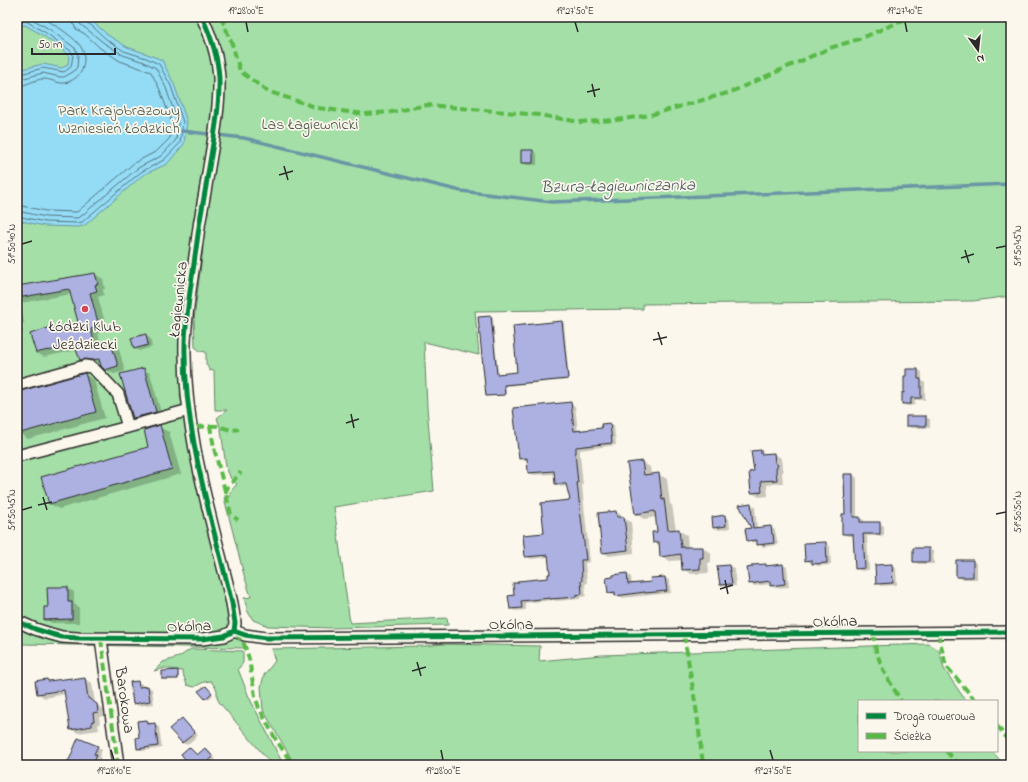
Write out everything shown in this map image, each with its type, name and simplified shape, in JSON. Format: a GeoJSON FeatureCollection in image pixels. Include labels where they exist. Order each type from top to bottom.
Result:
{"type":"FeatureCollection","features":[{"type":"Feature","properties":{"kind":"street","name":"Łagiewnicka"},"geometry":{"type":"LineString","coordinates":[[202,17],[213,44],[217,61],[219,78],[218,101],[212,149],[188,300],[185,341],[186,383],[196,456],[232,603],[235,623],[234,631]]}},
{"type":"Feature","properties":{"kind":"street"},"geometry":{"type":"LineString","coordinates":[[17,385],[85,366],[91,367],[118,394],[128,427]]}},
{"type":"Feature","properties":{"kind":"street"},"geometry":{"type":"LineString","coordinates":[[17,456],[189,410]]}},
{"type":"Feature","properties":{"kind":"street","name":"Okólna"},"geometry":{"type":"LineString","coordinates":[[17,621],[35,629],[62,637],[102,639],[202,639],[224,636],[234,631],[250,636],[266,638],[1011,632]]}},
{"type":"Feature","properties":{"kind":"street","name":"Barokowa"},"geometry":{"type":"LineString","coordinates":[[102,639],[118,765]]}},
{"type":"Feature","properties":{"kind":"green space"},"geometry":{"type":"Polygon","coordinates":[[[17,17],[1011,17],[1011,296],[973,301],[643,304],[643,309],[475,311],[479,355],[424,342],[427,407],[434,491],[334,507],[350,623],[447,618],[448,625],[332,628],[268,626],[253,620],[248,612],[244,598],[251,597],[224,498],[230,497],[230,492],[237,484],[231,479],[226,467],[221,430],[217,418],[227,410],[215,410],[214,370],[210,371],[206,364],[206,352],[200,351],[195,347],[194,320],[203,248],[200,247],[180,395],[244,648],[22,644],[17,640],[17,17]]]}},
{"type":"Feature","properties":{"kind":"green space"},"geometry":{"type":"Polygon","coordinates":[[[442,644],[540,646],[539,661],[602,655],[929,644],[939,650],[944,669],[965,700],[858,700],[858,752],[993,752],[1004,765],[289,765],[291,758],[263,710],[261,687],[264,675],[275,661],[271,649],[424,646],[442,644]]]}},
{"type":"Feature","properties":{"kind":"green space"},"geometry":{"type":"Polygon","coordinates":[[[191,649],[243,651],[243,663],[238,669],[249,697],[283,764],[285,765],[272,765],[219,702],[217,690],[211,681],[204,682],[194,687],[187,685],[182,671],[165,668],[154,671],[163,662],[179,657],[191,649]]]}},
{"type":"Feature","properties":{"kind":"water"},"geometry":{"type":"Polygon","coordinates":[[[17,17],[84,17],[93,22],[109,36],[127,47],[162,60],[174,84],[187,122],[184,144],[167,164],[143,175],[85,225],[79,227],[45,226],[17,220],[17,72],[19,70],[43,64],[62,68],[68,65],[69,55],[44,36],[25,25],[17,27],[17,17]]]}},
{"type":"Feature","properties":{"kind":"building"},"geometry":{"type":"Polygon","coordinates":[[[521,150],[533,150],[533,163],[521,163],[521,150]]]}},
{"type":"Feature","properties":{"kind":"building","name":"Łódzki Klub Jeździecki"},"geometry":{"type":"Polygon","coordinates":[[[95,273],[98,284],[95,285],[97,291],[90,293],[99,326],[91,329],[95,345],[97,345],[97,347],[111,343],[118,366],[105,370],[101,366],[99,359],[80,360],[74,344],[36,353],[30,334],[48,328],[78,322],[69,289],[17,298],[17,286],[95,273]]]}},
{"type":"Feature","properties":{"kind":"building"},"geometry":{"type":"Polygon","coordinates":[[[491,316],[497,374],[517,372],[513,326],[562,321],[568,379],[504,385],[505,395],[486,396],[478,317],[491,316]]]}},
{"type":"Feature","properties":{"kind":"building"},"geometry":{"type":"Polygon","coordinates":[[[146,334],[148,345],[134,349],[131,338],[146,334]]]}},
{"type":"Feature","properties":{"kind":"building"},"geometry":{"type":"Polygon","coordinates":[[[144,368],[156,412],[133,418],[120,374],[144,368]]]}},
{"type":"Feature","properties":{"kind":"building"},"geometry":{"type":"Polygon","coordinates":[[[906,369],[918,369],[918,379],[921,379],[921,398],[911,398],[911,404],[902,404],[902,392],[904,393],[904,376],[906,376],[906,369]]]}},
{"type":"Feature","properties":{"kind":"building"},"geometry":{"type":"Polygon","coordinates":[[[85,373],[96,412],[17,434],[17,392],[85,373]]]}},
{"type":"Feature","properties":{"kind":"building"},"geometry":{"type":"Polygon","coordinates":[[[571,402],[574,431],[602,428],[601,424],[610,423],[612,443],[576,447],[577,483],[586,560],[581,560],[582,594],[576,595],[576,597],[521,601],[522,608],[510,609],[508,596],[514,595],[513,583],[518,583],[518,581],[548,578],[548,574],[550,574],[548,555],[525,557],[523,535],[544,533],[541,503],[570,500],[566,484],[555,484],[554,471],[528,473],[527,458],[519,459],[513,408],[571,402]]]}},
{"type":"Feature","properties":{"kind":"building"},"geometry":{"type":"Polygon","coordinates":[[[906,416],[926,416],[926,426],[906,426],[906,416]]]}},
{"type":"Feature","properties":{"kind":"building"},"geometry":{"type":"Polygon","coordinates":[[[160,425],[172,469],[49,504],[41,477],[148,447],[144,430],[160,425]]]}},
{"type":"Feature","properties":{"kind":"building"},"geometry":{"type":"Polygon","coordinates":[[[761,450],[761,454],[774,453],[775,463],[778,465],[776,469],[777,480],[761,481],[762,492],[751,493],[749,472],[754,471],[751,451],[761,450]]]}},
{"type":"Feature","properties":{"kind":"building"},"geometry":{"type":"Polygon","coordinates":[[[642,461],[644,475],[659,473],[662,500],[664,499],[668,530],[679,529],[681,548],[703,547],[703,558],[700,558],[700,569],[682,570],[681,554],[660,557],[659,542],[653,543],[652,532],[657,532],[655,511],[635,514],[627,463],[642,461]]]}},
{"type":"Feature","properties":{"kind":"building"},"geometry":{"type":"Polygon","coordinates":[[[844,474],[853,474],[853,517],[860,517],[860,522],[880,522],[880,534],[863,534],[865,568],[855,569],[853,534],[842,534],[842,514],[845,514],[844,474]]]}},
{"type":"Feature","properties":{"kind":"building"},"geometry":{"type":"Polygon","coordinates":[[[751,503],[753,528],[771,526],[774,543],[757,545],[757,540],[747,541],[745,529],[751,528],[739,505],[751,503]]]}},
{"type":"Feature","properties":{"kind":"building"},"geometry":{"type":"Polygon","coordinates":[[[616,511],[617,517],[624,517],[628,550],[602,553],[598,513],[616,511]]]}},
{"type":"Feature","properties":{"kind":"building"},"geometry":{"type":"Polygon","coordinates":[[[725,515],[726,526],[713,528],[712,517],[725,515]]]}},
{"type":"Feature","properties":{"kind":"building"},"geometry":{"type":"Polygon","coordinates":[[[826,542],[827,563],[812,564],[812,560],[805,561],[804,543],[826,542]]]}},
{"type":"Feature","properties":{"kind":"building"},"geometry":{"type":"Polygon","coordinates":[[[913,548],[929,548],[929,562],[913,562],[913,548]]]}},
{"type":"Feature","properties":{"kind":"building"},"geometry":{"type":"Polygon","coordinates":[[[956,560],[973,560],[973,577],[956,577],[956,560]]]}},
{"type":"Feature","properties":{"kind":"building"},"geometry":{"type":"Polygon","coordinates":[[[766,564],[766,566],[783,564],[785,584],[770,586],[770,581],[749,584],[747,568],[752,567],[752,565],[766,564]]]}},
{"type":"Feature","properties":{"kind":"building"},"geometry":{"type":"Polygon","coordinates":[[[892,564],[893,583],[876,584],[875,565],[892,564]]]}},
{"type":"Feature","properties":{"kind":"building"},"geometry":{"type":"Polygon","coordinates":[[[729,565],[732,584],[720,585],[717,566],[729,565]]]}},
{"type":"Feature","properties":{"kind":"building"},"geometry":{"type":"Polygon","coordinates":[[[627,573],[628,584],[651,582],[650,578],[665,577],[667,591],[615,596],[615,592],[608,593],[606,578],[613,577],[613,575],[627,573]]]}},
{"type":"Feature","properties":{"kind":"building"},"geometry":{"type":"Polygon","coordinates":[[[47,587],[68,587],[68,602],[72,602],[72,619],[44,620],[44,607],[48,607],[47,587]]]}},
{"type":"Feature","properties":{"kind":"building"},"geometry":{"type":"Polygon","coordinates":[[[178,670],[178,679],[162,679],[162,671],[178,670]]]}},
{"type":"Feature","properties":{"kind":"building"},"geometry":{"type":"Polygon","coordinates":[[[72,678],[72,680],[85,678],[88,698],[97,704],[98,712],[93,713],[94,721],[92,721],[92,726],[70,730],[64,690],[37,694],[35,681],[72,678]]]}},
{"type":"Feature","properties":{"kind":"building"},"geometry":{"type":"Polygon","coordinates":[[[138,681],[139,687],[148,686],[150,701],[133,704],[130,682],[138,681]]]}},
{"type":"Feature","properties":{"kind":"building"},"geometry":{"type":"Polygon","coordinates":[[[206,686],[212,693],[205,699],[198,691],[206,686]]]}},
{"type":"Feature","properties":{"kind":"building"},"geometry":{"type":"Polygon","coordinates":[[[182,718],[195,733],[182,743],[169,729],[182,718]]]}},
{"type":"Feature","properties":{"kind":"building"},"geometry":{"type":"Polygon","coordinates":[[[147,720],[148,724],[155,723],[158,746],[137,749],[136,738],[139,737],[137,721],[147,720]]]}},
{"type":"Feature","properties":{"kind":"building"},"geometry":{"type":"Polygon","coordinates":[[[78,738],[98,746],[94,754],[97,755],[93,765],[65,765],[70,758],[78,738]]]}},
{"type":"Feature","properties":{"kind":"building"},"geometry":{"type":"Polygon","coordinates":[[[189,747],[197,755],[205,748],[213,757],[205,765],[186,765],[188,763],[181,754],[189,747]]]}},
{"type":"Feature","properties":{"kind":"waterway","name":"Bzura-Łagiewniczanka"},"geometry":{"type":"LineString","coordinates":[[182,131],[244,138],[461,191],[552,202],[1011,184]]}},
{"type":"Feature","properties":{"kind":"marked path"},"geometry":{"type":"LineString","coordinates":[[221,17],[232,44],[240,71],[267,91],[318,108],[365,114],[392,112],[427,105],[539,115],[580,122],[617,120],[650,115],[731,92],[830,48],[862,38],[910,17]]}},
{"type":"Feature","properties":{"kind":"marked path"},"geometry":{"type":"LineString","coordinates":[[210,426],[217,426],[232,430],[239,429]]}},
{"type":"Feature","properties":{"kind":"marked path"},"geometry":{"type":"LineString","coordinates":[[197,427],[210,426],[231,514],[238,520]]}},
{"type":"Feature","properties":{"kind":"marked path"},"geometry":{"type":"LineString","coordinates":[[225,493],[228,487],[241,472]]}},
{"type":"Feature","properties":{"kind":"marked path"},"geometry":{"type":"LineString","coordinates":[[236,633],[244,644],[247,652],[255,696],[259,708],[275,738],[293,765]]}},
{"type":"Feature","properties":{"kind":"marked path"},"geometry":{"type":"LineString","coordinates":[[873,633],[876,651],[884,672],[900,700]]}},
{"type":"Feature","properties":{"kind":"marked path"},"geometry":{"type":"LineString","coordinates":[[938,633],[946,666],[975,700]]}},
{"type":"Feature","properties":{"kind":"marked path"},"geometry":{"type":"LineString","coordinates":[[684,635],[697,714],[703,765]]}},
{"type":"Feature","properties":{"kind":"marked path"},"geometry":{"type":"LineString","coordinates":[[101,639],[118,765]]}},
{"type":"Feature","properties":{"kind":"marked path"},"geometry":{"type":"LineString","coordinates":[[998,727],[1011,743]]}},
{"type":"Feature","properties":{"kind":"marked path"},"geometry":{"type":"LineString","coordinates":[[947,752],[959,765]]}},
{"type":"Feature","properties":{"kind":"cycle path"},"geometry":{"type":"LineString","coordinates":[[202,17],[216,54],[219,91],[215,132],[199,225],[187,312],[185,342],[186,375],[193,441],[207,506],[232,603],[235,623],[234,631]]}},
{"type":"Feature","properties":{"kind":"cycle path"},"geometry":{"type":"LineString","coordinates":[[17,621],[51,634],[62,637],[78,638],[202,639],[224,636],[234,631],[245,635],[266,638],[1011,632]]}},
{"type":"Feature","properties":{"kind":"place","name":"Łódzki Klub Jeździecki"},"geometry":{"type":"Point","coordinates":[85,309]}},
{"type":"Feature","properties":{"kind":"park label","name":"Park Krajobrazowy Wzniesień Łódzkich"},"geometry":{"type":"Point","coordinates":[119,118]}},
{"type":"Feature","properties":{"kind":"park label","name":"Las Łagiewnicki"},"geometry":{"type":"Point","coordinates":[310,123]}}]}
